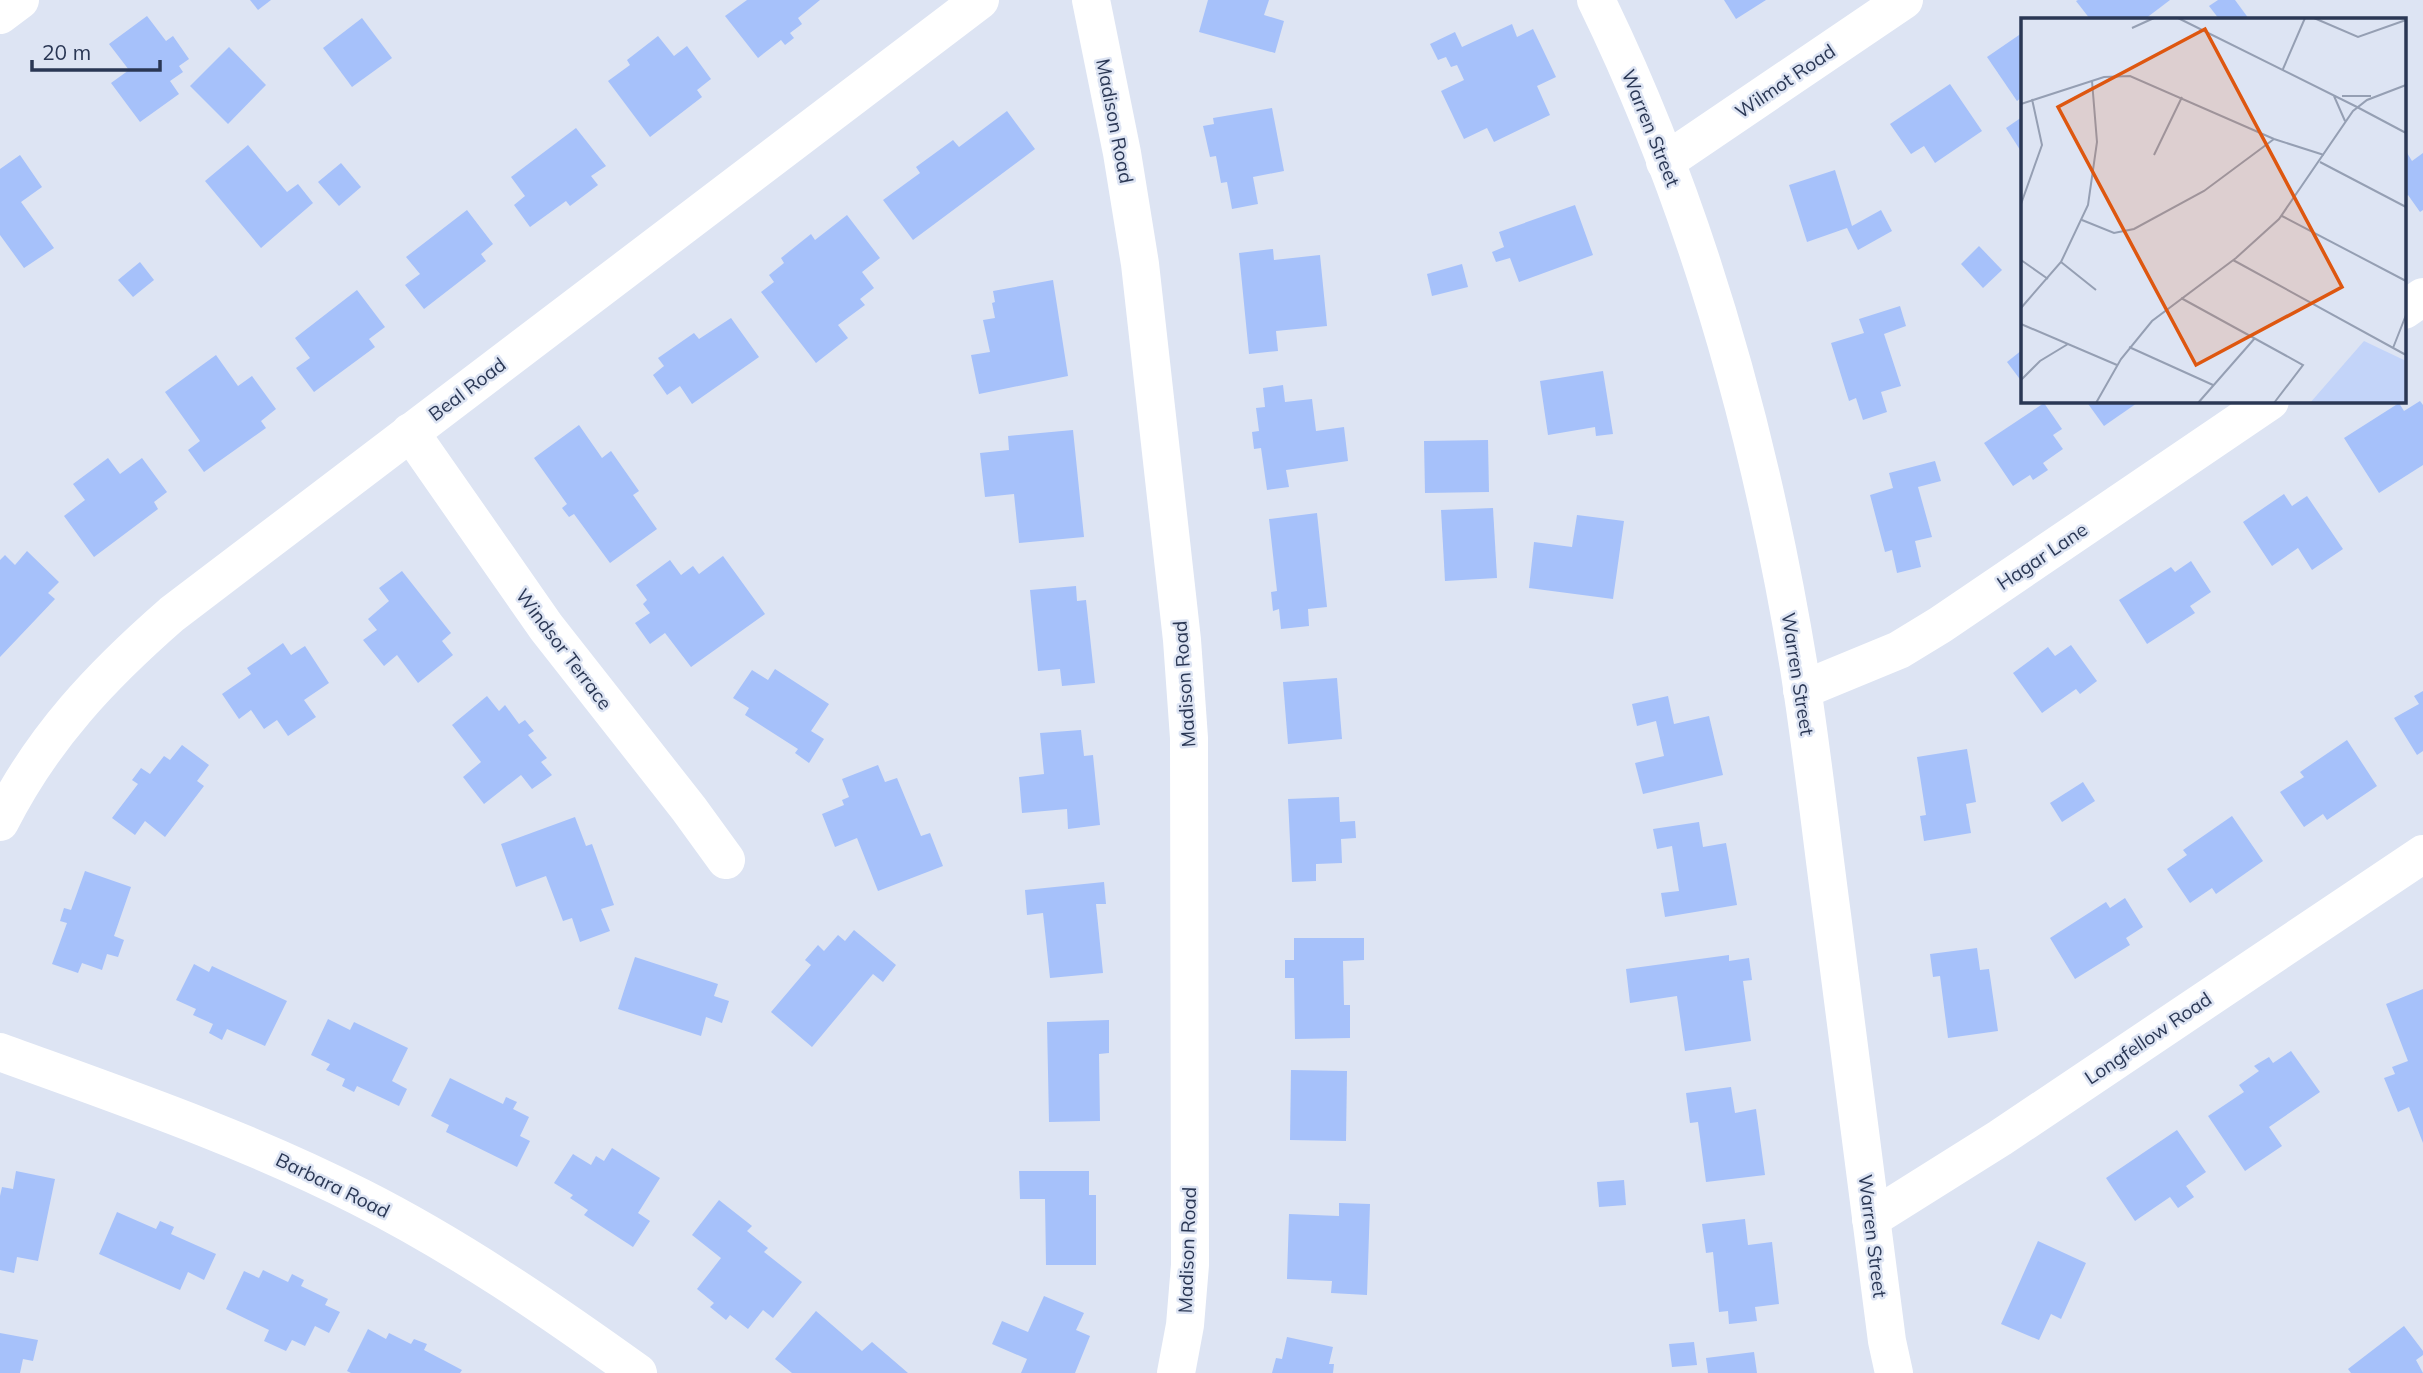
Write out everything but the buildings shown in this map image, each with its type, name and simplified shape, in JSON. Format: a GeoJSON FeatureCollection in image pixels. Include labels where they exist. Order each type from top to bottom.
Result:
{"type":"FeatureCollection","features":[{"type":"Feature","properties":{"kind":"street"},"geometry":{"type":"LineString","coordinates":[[0,15],[20,0]]}},
{"type":"Feature","properties":{"kind":"street","name":"Beal Road"},"geometry":{"type":"LineString","coordinates":[[0,822],[34,761],[55,732],[120,661],[180,607],[980,0]]}},
{"type":"Feature","properties":{"kind":"street","name":"Madison Road"},"geometry":{"type":"LineString","coordinates":[[1091,0],[1122,153],[1140,264],[1177,588],[1188,725],[1190,1265],[1185,1325],[1176,1373]]}},
{"type":"Feature","properties":{"kind":"street","name":"Warren Street"},"geometry":{"type":"LineString","coordinates":[[1596,0],[1681,199],[1724,331],[1767,507],[1802,690],[1887,1341],[1894,1373]]}},
{"type":"Feature","properties":{"kind":"street","name":"Wilmot Road"},"geometry":{"type":"LineString","coordinates":[[1665,162],[1904,0]]}},
{"type":"Feature","properties":{"kind":"street"},"geometry":{"type":"LineString","coordinates":[[2406,309],[2423,297]]}},
{"type":"Feature","properties":{"kind":"street","name":"Hagar Lane"},"geometry":{"type":"LineString","coordinates":[[1802,690],[1899,650],[1940,625],[2269,402]]}},
{"type":"Feature","properties":{"kind":"street","name":"Windsor Terrace"},"geometry":{"type":"LineString","coordinates":[[410,432],[545,627],[726,860]]}},
{"type":"Feature","properties":{"kind":"street","name":"Longfellow Road"},"geometry":{"type":"LineString","coordinates":[[1871,1219],[2000,1138],[2423,854]]}},
{"type":"Feature","properties":{"kind":"street","name":"Barbara Road"},"geometry":{"type":"LineString","coordinates":[[0,1052],[255,1148],[363,1198],[498,1278],[638,1373]]}}]}
